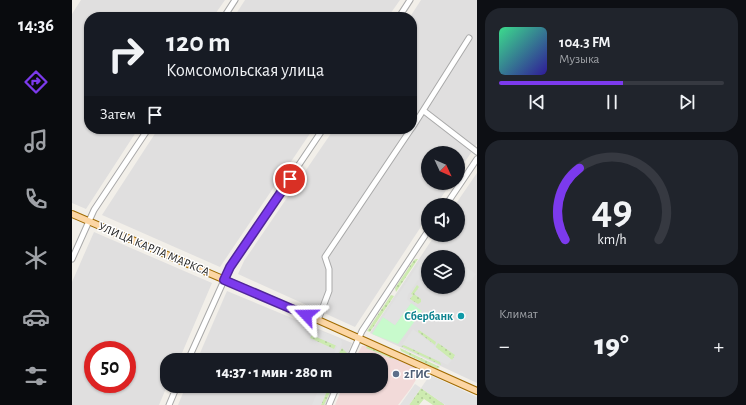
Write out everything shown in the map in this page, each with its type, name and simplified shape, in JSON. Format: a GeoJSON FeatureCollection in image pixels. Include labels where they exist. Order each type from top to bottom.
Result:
{"type":"FeatureCollection","features":[{"type":"Feature","properties":{"kind":"main road","name":"УЛИЦА КАРЛА МАРКСА"},"geometry":{"type":"LineString","coordinates":[[72,214],[318,320],[477,391]]}},
{"type":"Feature","properties":{"kind":"street"},"geometry":{"type":"LineString","coordinates":[[227,12],[235,0]]}},
{"type":"Feature","properties":{"kind":"street"},"geometry":{"type":"LineString","coordinates":[[402,12],[410,0]]}},
{"type":"Feature","properties":{"kind":"street"},"geometry":{"type":"LineString","coordinates":[[417,122],[469,38]]}},
{"type":"Feature","properties":{"kind":"street"},"geometry":{"type":"LineString","coordinates":[[424,111],[477,152]]}},
{"type":"Feature","properties":{"kind":"street"},"geometry":{"type":"LineString","coordinates":[[72,259],[94,210],[145,134]]}},
{"type":"Feature","properties":{"kind":"street"},"geometry":{"type":"LineString","coordinates":[[191,353],[230,267],[320,134]]}},
{"type":"Feature","properties":{"kind":"street"},"geometry":{"type":"LineString","coordinates":[[318,320],[329,292],[329,269],[325,256],[409,134]]}},
{"type":"Feature","properties":{"kind":"street"},"geometry":{"type":"LineString","coordinates":[[451,198],[477,159]]}},
{"type":"Feature","properties":{"kind":"street"},"geometry":{"type":"LineString","coordinates":[[352,353],[358,339],[421,242]]}},
{"type":"Feature","properties":{"kind":"street"},"geometry":{"type":"LineString","coordinates":[[169,405],[174,393]]}},
{"type":"Feature","properties":{"kind":"street"},"geometry":{"type":"LineString","coordinates":[[329,405],[334,393]]}},
{"type":"Feature","properties":{"kind":"shaded area"},"geometry":{"type":"Polygon","coordinates":[[[81,0],[225,0],[217,12],[84,12],[84,134],[135,134],[86,209],[72,203],[72,14],[81,0]]]}},
{"type":"Feature","properties":{"kind":"shaded area"},"geometry":{"type":"Polygon","coordinates":[[[245,0],[400,0],[392,12],[237,12],[245,0]]]}},
{"type":"Feature","properties":{"kind":"shaded area"},"geometry":{"type":"Polygon","coordinates":[[[421,0],[477,0],[477,144],[465,162],[465,146],[421,146],[421,190],[446,190],[441,198],[421,198],[421,227],[355,327],[238,274],[244,261],[331,134],[417,134],[417,12],[413,12],[421,0]]]}},
{"type":"Feature","properties":{"kind":"shaded area"},"geometry":{"type":"Polygon","coordinates":[[[155,134],[310,134],[220,267],[102,215],[155,134]]]}},
{"type":"Feature","properties":{"kind":"shaded area"},"geometry":{"type":"Polygon","coordinates":[[[477,173],[477,383],[370,333],[421,256],[421,294],[465,294],[465,250],[425,250],[430,242],[465,242],[465,198],[460,198],[477,173]]]}},
{"type":"Feature","properties":{"kind":"shaded area"},"geometry":{"type":"Polygon","coordinates":[[[94,232],[212,283],[182,353],[160,353],[160,393],[164,393],[159,405],[72,405],[72,282],[94,232]]]}},
{"type":"Feature","properties":{"kind":"shaded area"},"geometry":{"type":"Polygon","coordinates":[[[420,262],[421,276],[408,295],[407,299],[411,303],[395,325],[383,317],[420,262]]]}},
{"type":"Feature","properties":{"kind":"shaded area"},"geometry":{"type":"Polygon","coordinates":[[[465,266],[476,274],[471,281],[467,282],[465,281],[465,266]]]}},
{"type":"Feature","properties":{"kind":"shaded area"},"geometry":{"type":"Polygon","coordinates":[[[227,291],[352,343],[348,353],[200,353],[227,291]]]}},
{"type":"Feature","properties":{"kind":"shaded area"},"geometry":{"type":"Polygon","coordinates":[[[313,328],[341,339],[342,344],[338,353],[334,353],[337,346],[310,334],[313,328]]]}},
{"type":"Feature","properties":{"kind":"shaded area"},"geometry":{"type":"Polygon","coordinates":[[[413,329],[452,360],[448,365],[404,345],[401,346],[413,329]]]}},
{"type":"Feature","properties":{"kind":"shaded area"},"geometry":{"type":"Polygon","coordinates":[[[362,346],[367,346],[383,353],[358,353],[362,346]]]}},
{"type":"Feature","properties":{"kind":"shaded area"},"geometry":{"type":"Polygon","coordinates":[[[388,355],[418,369],[417,378],[398,405],[335,405],[340,393],[388,393],[388,355]]]}},
{"type":"Feature","properties":{"kind":"shaded area"},"geometry":{"type":"Polygon","coordinates":[[[430,375],[477,397],[477,405],[445,405],[421,388],[430,375]]]}},
{"type":"Feature","properties":{"kind":"shaded area"},"geometry":{"type":"Polygon","coordinates":[[[415,384],[421,388],[409,405],[400,405],[415,384]]]}},
{"type":"Feature","properties":{"kind":"shaded area"},"geometry":{"type":"Polygon","coordinates":[[[183,393],[330,393],[325,405],[178,405],[183,393]]]}},
{"type":"Feature","properties":{"kind":"shaded area"},"geometry":{"type":"Polygon","coordinates":[[[317,393],[326,393],[321,405],[312,405],[317,393]]]}},
{"type":"Feature","properties":{"kind":"green space"},"geometry":{"type":"Polygon","coordinates":[[[416,259],[418,259],[396,292],[395,288],[416,259]]]}},
{"type":"Feature","properties":{"kind":"green space"},"geometry":{"type":"Polygon","coordinates":[[[417,285],[419,287],[414,294],[421,299],[421,302],[418,304],[410,299],[413,295],[411,294],[417,285]]]}},
{"type":"Feature","properties":{"kind":"green space"},"geometry":{"type":"Polygon","coordinates":[[[391,295],[394,296],[370,332],[367,331],[391,295]]]}},
{"type":"Feature","properties":{"kind":"green space"},"geometry":{"type":"Polygon","coordinates":[[[411,303],[422,311],[398,344],[372,334],[383,317],[395,325],[411,303]]]}},
{"type":"Feature","properties":{"kind":"green space"},"geometry":{"type":"Polygon","coordinates":[[[419,330],[436,342],[435,345],[418,332],[419,330]]]}},
{"type":"Feature","properties":{"kind":"green space"},"geometry":{"type":"Polygon","coordinates":[[[312,335],[336,345],[334,349],[310,338],[312,335]]]}},
{"type":"Feature","properties":{"kind":"green space"},"geometry":{"type":"Polygon","coordinates":[[[438,343],[455,355],[452,360],[435,348],[438,343]]]}},
{"type":"Feature","properties":{"kind":"green space"},"geometry":{"type":"Polygon","coordinates":[[[404,345],[440,362],[441,365],[401,346],[404,345]]]}},
{"type":"Feature","properties":{"kind":"green space"},"geometry":{"type":"Polygon","coordinates":[[[367,346],[382,353],[378,353],[366,348],[367,346]]]}},
{"type":"Feature","properties":{"kind":"green space"},"geometry":{"type":"Polygon","coordinates":[[[342,348],[347,353],[339,353],[342,348]]]}},
{"type":"Feature","properties":{"kind":"green space"},"geometry":{"type":"Polygon","coordinates":[[[400,348],[440,367],[437,369],[401,351],[400,348]]]}},
{"type":"Feature","properties":{"kind":"green space"},"geometry":{"type":"Polygon","coordinates":[[[421,388],[444,405],[433,405],[424,399],[419,405],[409,405],[421,388]]]}},
{"type":"Feature","properties":{"kind":"green space"},"geometry":{"type":"Polygon","coordinates":[[[326,393],[330,393],[324,405],[321,405],[326,393]]]}},
{"type":"Feature","properties":{"kind":"place","name":"Сбербанк"},"geometry":{"type":"Point","coordinates":[461,316]}},
{"type":"Feature","properties":{"kind":"place","name":"2ГИС"},"geometry":{"type":"Point","coordinates":[396,374]}},
{"type":"Feature","properties":{"kind":"route"},"geometry":{"type":"LineString","coordinates":[[290,179],[230,267],[224,280],[306,315]]}}]}
